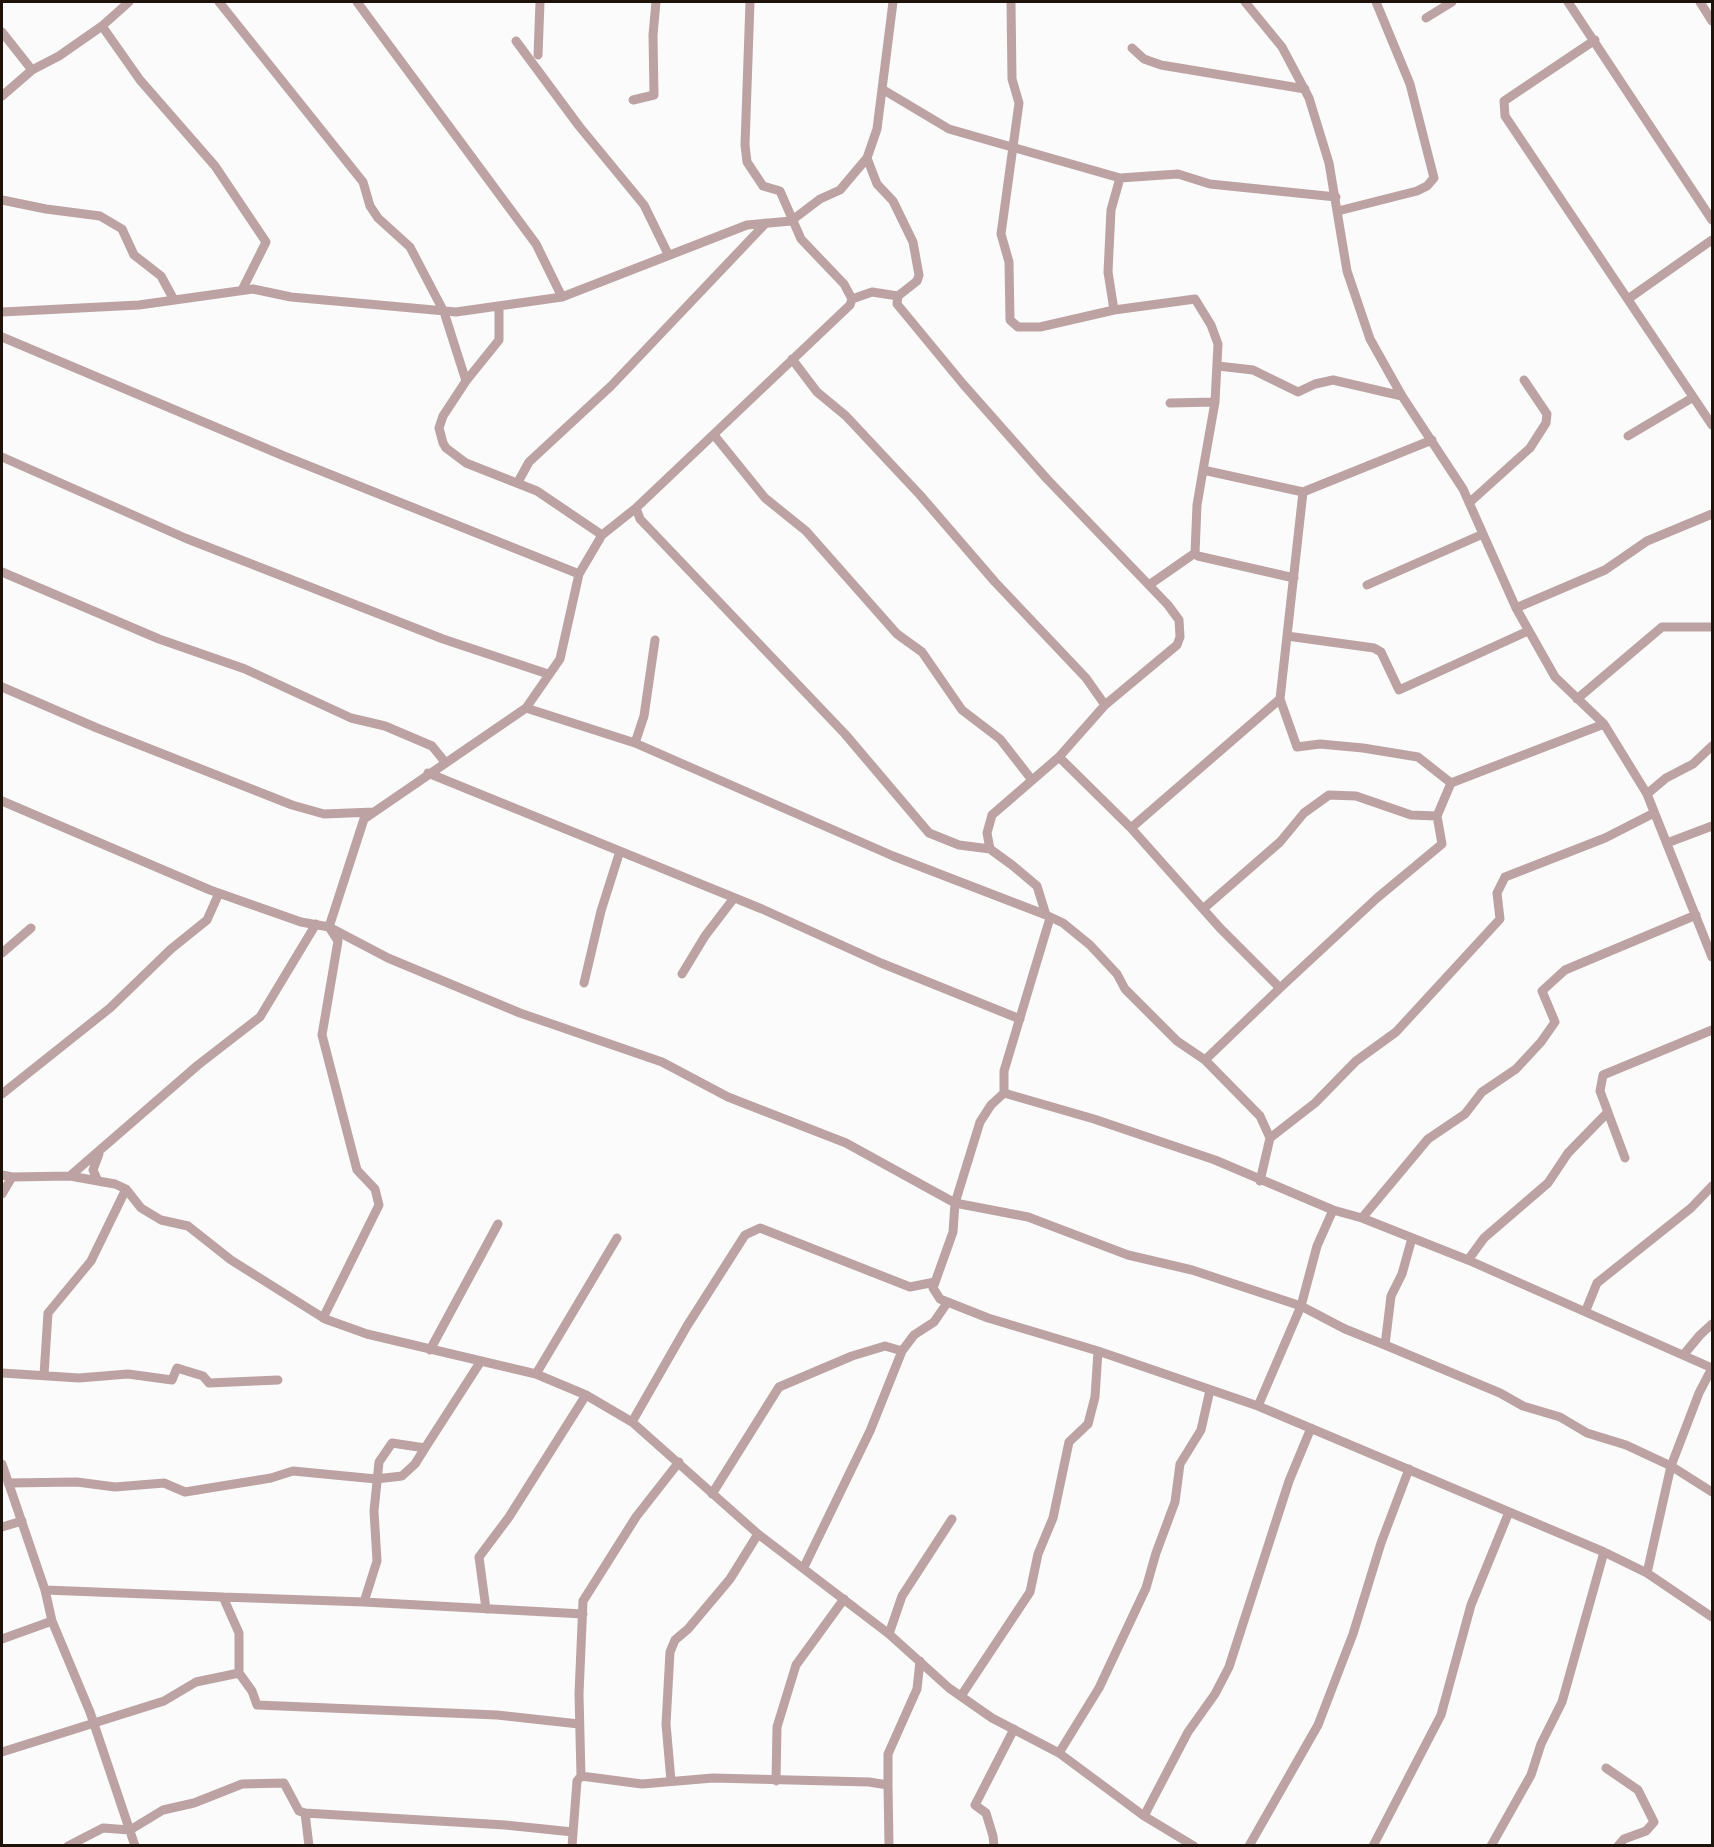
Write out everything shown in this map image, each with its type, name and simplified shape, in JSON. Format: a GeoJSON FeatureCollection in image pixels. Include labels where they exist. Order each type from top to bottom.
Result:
{"type":"FeatureCollection","features":[{"type":"Feature","properties":{"kind":"street"},"geometry":{"type":"LineString","coordinates":[[111,2],[118,10]]}},
{"type":"Feature","properties":{"kind":"street"},"geometry":{"type":"LineString","coordinates":[[2,96],[32,70],[59,56],[102,26],[129,2]]}},
{"type":"Feature","properties":{"kind":"street"},"geometry":{"type":"LineString","coordinates":[[219,2],[363,182],[369,206],[410,247],[444,312],[466,381]]}},
{"type":"Feature","properties":{"kind":"street"},"geometry":{"type":"LineString","coordinates":[[357,2],[536,244],[562,297]]}},
{"type":"Feature","properties":{"kind":"street"},"geometry":{"type":"LineString","coordinates":[[538,55],[540,2]]}},
{"type":"Feature","properties":{"kind":"street"},"geometry":{"type":"LineString","coordinates":[[633,100],[654,95],[653,35],[656,2]]}},
{"type":"Feature","properties":{"kind":"street"},"geometry":{"type":"LineString","coordinates":[[329,927],[364,819],[377,812],[428,773],[495,732],[526,708],[560,659],[579,574],[602,535],[714,435],[850,305],[852,299],[844,284],[801,239],[791,221],[780,191],[763,186],[747,162],[745,145],[750,2]]}},
{"type":"Feature","properties":{"kind":"street"},"geometry":{"type":"LineString","coordinates":[[2,312],[138,304],[254,289],[291,297],[398,305],[444,312],[499,306],[562,297],[747,225],[791,221],[820,199],[840,190],[867,158],[877,129],[893,2]]}},
{"type":"Feature","properties":{"kind":"street"},"geometry":{"type":"LineString","coordinates":[[1011,2],[1012,79],[1019,103],[1001,234],[1009,262],[1010,320],[1018,327],[1040,327],[1114,310],[1195,299],[1211,325],[1218,344],[1215,402],[1197,506],[1195,553]]}},
{"type":"Feature","properties":{"kind":"street"},"geometry":{"type":"LineString","coordinates":[[1245,2],[1282,47],[1305,89],[1319,125],[1338,211],[1347,271],[1368,334],[1402,396],[1450,466],[1516,608],[1555,677],[1604,724],[1647,794],[1696,915],[1710,942],[1713,957]]}},
{"type":"Feature","properties":{"kind":"street"},"geometry":{"type":"LineString","coordinates":[[1338,211],[1418,191],[1434,178],[1410,84],[1376,2]]}},
{"type":"Feature","properties":{"kind":"street"},"geometry":{"type":"LineString","coordinates":[[1426,18],[1452,2]]}},
{"type":"Feature","properties":{"kind":"street"},"geometry":{"type":"LineString","coordinates":[[1568,2],[1713,220]]}},
{"type":"Feature","properties":{"kind":"street"},"geometry":{"type":"LineString","coordinates":[[1700,2],[1713,21]]}},
{"type":"Feature","properties":{"kind":"street"},"geometry":{"type":"LineString","coordinates":[[102,26],[140,80],[215,166],[266,242],[242,290]]}},
{"type":"Feature","properties":{"kind":"street"},"geometry":{"type":"LineString","coordinates":[[2,32],[32,70]]}},
{"type":"Feature","properties":{"kind":"street"},"geometry":{"type":"LineString","coordinates":[[1595,40],[1504,101],[1505,116],[1692,398],[1713,425]]}},
{"type":"Feature","properties":{"kind":"street"},"geometry":{"type":"LineString","coordinates":[[516,41],[579,126],[644,205],[668,254]]}},
{"type":"Feature","properties":{"kind":"street"},"geometry":{"type":"LineString","coordinates":[[1132,48],[1144,59],[1161,66],[1305,89]]}},
{"type":"Feature","properties":{"kind":"street"},"geometry":{"type":"LineString","coordinates":[[882,89],[949,129],[1120,178],[1178,174],[1210,184],[1335,197]]}},
{"type":"Feature","properties":{"kind":"street"},"geometry":{"type":"LineString","coordinates":[[867,158],[877,184],[893,201],[913,242],[919,275],[917,281],[898,296],[897,304],[936,354],[1047,479],[1177,616],[1180,637],[1177,645],[1105,705],[1059,757],[992,815],[987,833],[990,849]]}},
{"type":"Feature","properties":{"kind":"street"},"geometry":{"type":"LineString","coordinates":[[1114,310],[1108,272],[1111,210],[1120,178]]}},
{"type":"Feature","properties":{"kind":"street"},"geometry":{"type":"LineString","coordinates":[[2,200],[100,216],[122,229],[134,255],[161,276],[174,300]]}},
{"type":"Feature","properties":{"kind":"street"},"geometry":{"type":"LineString","coordinates":[[518,482],[529,462],[611,386],[766,223]]}},
{"type":"Feature","properties":{"kind":"street"},"geometry":{"type":"LineString","coordinates":[[1628,299],[1713,240]]}},
{"type":"Feature","properties":{"kind":"street"},"geometry":{"type":"LineString","coordinates":[[852,299],[872,292],[898,296]]}},
{"type":"Feature","properties":{"kind":"street"},"geometry":{"type":"LineString","coordinates":[[499,306],[499,340],[466,381],[443,416],[439,428],[446,448],[466,463],[537,491],[602,535]]}},
{"type":"Feature","properties":{"kind":"street"},"geometry":{"type":"LineString","coordinates":[[2,337],[284,456],[579,574]]}},
{"type":"Feature","properties":{"kind":"street"},"geometry":{"type":"LineString","coordinates":[[792,359],[817,392],[846,416],[868,439],[920,495],[994,582],[1086,678],[1105,705]]}},
{"type":"Feature","properties":{"kind":"street"},"geometry":{"type":"LineString","coordinates":[[1218,366],[1253,370],[1298,392],[1315,384],[1333,380],[1402,396]]}},
{"type":"Feature","properties":{"kind":"street"},"geometry":{"type":"LineString","coordinates":[[1469,503],[1530,448],[1546,423],[1547,414],[1524,380]]}},
{"type":"Feature","properties":{"kind":"street"},"geometry":{"type":"LineString","coordinates":[[1629,436],[1692,398]]}},
{"type":"Feature","properties":{"kind":"street"},"geometry":{"type":"LineString","coordinates":[[1170,403],[1215,402]]}},
{"type":"Feature","properties":{"kind":"street"},"geometry":{"type":"LineString","coordinates":[[714,435],[765,498],[806,531],[897,634],[922,652],[962,710],[1000,739],[1032,780]]}},
{"type":"Feature","properties":{"kind":"street"},"geometry":{"type":"LineString","coordinates":[[1203,470],[1303,492],[1432,440]]}},
{"type":"Feature","properties":{"kind":"street"},"geometry":{"type":"LineString","coordinates":[[2,457],[185,538],[443,639],[548,674]]}},
{"type":"Feature","properties":{"kind":"street"},"geometry":{"type":"LineString","coordinates":[[1303,492],[1280,699],[1297,747],[1320,744],[1363,747],[1418,757],[1451,783]]}},
{"type":"Feature","properties":{"kind":"street"},"geometry":{"type":"LineString","coordinates":[[636,507],[640,519],[845,734],[929,833],[959,844],[990,849],[1036,886],[1048,916],[1004,1071],[1004,1093],[991,1105],[980,1122],[955,1203],[953,1232],[934,1282],[935,1293],[947,1303],[988,1318],[1098,1351],[1258,1406],[1311,1428],[1604,1552],[1647,1573],[1713,1617]]}},
{"type":"Feature","properties":{"kind":"street"},"geometry":{"type":"LineString","coordinates":[[1516,608],[1605,570],[1647,541],[1713,514]]}},
{"type":"Feature","properties":{"kind":"street"},"geometry":{"type":"LineString","coordinates":[[1367,585],[1483,534]]}},
{"type":"Feature","properties":{"kind":"street"},"geometry":{"type":"LineString","coordinates":[[1149,585],[1195,553]]}},
{"type":"Feature","properties":{"kind":"street"},"geometry":{"type":"LineString","coordinates":[[1195,553],[1198,556],[1294,578]]}},
{"type":"Feature","properties":{"kind":"street"},"geometry":{"type":"LineString","coordinates":[[2,572],[159,639],[245,669],[351,718],[385,726],[432,746],[445,762]]}},
{"type":"Feature","properties":{"kind":"street"},"geometry":{"type":"LineString","coordinates":[[1577,699],[1662,627],[1713,627]]}},
{"type":"Feature","properties":{"kind":"street"},"geometry":{"type":"LineString","coordinates":[[1287,636],[1374,648],[1381,652],[1399,690],[1528,632]]}},
{"type":"Feature","properties":{"kind":"street"},"geometry":{"type":"LineString","coordinates":[[635,743],[644,717],[655,640]]}},
{"type":"Feature","properties":{"kind":"street"},"geometry":{"type":"LineString","coordinates":[[2,687],[97,728],[292,805],[324,814],[377,812]]}},
{"type":"Feature","properties":{"kind":"street"},"geometry":{"type":"LineString","coordinates":[[1131,828],[1280,699]]}},
{"type":"Feature","properties":{"kind":"street"},"geometry":{"type":"LineString","coordinates":[[526,708],[635,743],[884,852],[1063,923],[1090,945],[1117,974],[1125,989],[1177,1041],[1205,1060],[1260,1116],[1270,1138],[1260,1180]]}},
{"type":"Feature","properties":{"kind":"street"},"geometry":{"type":"LineString","coordinates":[[1205,1060],[1377,898],[1442,844],[1437,816],[1451,783],[1604,724]]}},
{"type":"Feature","properties":{"kind":"street"},"geometry":{"type":"LineString","coordinates":[[1647,794],[1666,778],[1693,764],[1713,746]]}},
{"type":"Feature","properties":{"kind":"street"},"geometry":{"type":"LineString","coordinates":[[1059,757],[1131,828],[1203,909],[1280,988]]}},
{"type":"Feature","properties":{"kind":"street"},"geometry":{"type":"LineString","coordinates":[[428,773],[734,898],[881,963],[1020,1019]]}},
{"type":"Feature","properties":{"kind":"street"},"geometry":{"type":"LineString","coordinates":[[1203,909],[1280,842],[1304,813],[1329,795],[1356,796],[1395,811],[1437,816]]}},
{"type":"Feature","properties":{"kind":"street"},"geometry":{"type":"LineString","coordinates":[[2,801],[219,893],[301,922],[329,927],[388,958],[567,1031],[620,1046],[662,1062],[728,1097],[846,1143],[955,1203],[1028,1217],[1128,1255],[1192,1270],[1300,1306],[1345,1329],[1500,1393],[1523,1406],[1560,1417],[1587,1433],[1626,1445],[1671,1466],[1713,1492]]}},
{"type":"Feature","properties":{"kind":"street"},"geometry":{"type":"LineString","coordinates":[[1270,1138],[1315,1103],[1356,1061],[1396,1032],[1500,919],[1497,893],[1505,877],[1605,838],[1654,813]]}},
{"type":"Feature","properties":{"kind":"street"},"geometry":{"type":"LineString","coordinates":[[1667,843],[1713,826]]}},
{"type":"Feature","properties":{"kind":"street"},"geometry":{"type":"LineString","coordinates":[[584,983],[601,911],[620,851]]}},
{"type":"Feature","properties":{"kind":"street"},"geometry":{"type":"LineString","coordinates":[[2,1094],[110,1008],[171,949],[207,920],[219,893]]}},
{"type":"Feature","properties":{"kind":"street"},"geometry":{"type":"LineString","coordinates":[[682,974],[705,936],[734,898]]}},
{"type":"Feature","properties":{"kind":"street"},"geometry":{"type":"LineString","coordinates":[[1362,1218],[1428,1139],[1466,1114],[1482,1092],[1516,1069],[1541,1042],[1555,1022],[1542,991],[1565,970],[1696,915]]}},
{"type":"Feature","properties":{"kind":"street"},"geometry":{"type":"LineString","coordinates":[[70,1176],[198,1065],[260,1017],[316,924]]}},
{"type":"Feature","properties":{"kind":"street"},"geometry":{"type":"LineString","coordinates":[[323,1318],[380,1205],[375,1189],[357,1170],[322,1035],[338,941],[329,927]]}},
{"type":"Feature","properties":{"kind":"street"},"geometry":{"type":"LineString","coordinates":[[2,953],[31,928]]}},
{"type":"Feature","properties":{"kind":"street"},"geometry":{"type":"LineString","coordinates":[[1625,1158],[1600,1091],[1603,1075],[1713,1030]]}},
{"type":"Feature","properties":{"kind":"street"},"geometry":{"type":"LineString","coordinates":[[1004,1093],[1094,1119],[1215,1160],[1333,1210],[1362,1218],[1468,1260],[1685,1353],[1713,1368],[1699,1393],[1671,1466],[1647,1573]]}},
{"type":"Feature","properties":{"kind":"street"},"geometry":{"type":"LineString","coordinates":[[1468,1260],[1484,1238],[1548,1183],[1569,1153],[1608,1112]]}},
{"type":"Feature","properties":{"kind":"street"},"geometry":{"type":"LineString","coordinates":[[100,1151],[93,1170],[98,1181],[115,1184]]}},
{"type":"Feature","properties":{"kind":"street"},"geometry":{"type":"LineString","coordinates":[[2,1175],[12,1177],[70,1176],[115,1184],[126,1189],[141,1208],[161,1220],[188,1226],[231,1260],[323,1318],[367,1334],[536,1374],[586,1395],[632,1422],[758,1534],[890,1634],[961,1696],[992,1718],[1059,1753],[1143,1816],[1194,1845]]}},
{"type":"Feature","properties":{"kind":"street"},"geometry":{"type":"LineString","coordinates":[[2,1194],[12,1177]]}},
{"type":"Feature","properties":{"kind":"street"},"geometry":{"type":"LineString","coordinates":[[1586,1310],[1597,1282],[1691,1208],[1713,1186]]}},
{"type":"Feature","properties":{"kind":"street"},"geometry":{"type":"LineString","coordinates":[[44,1375],[48,1313],[91,1261],[126,1189]]}},
{"type":"Feature","properties":{"kind":"street"},"geometry":{"type":"LineString","coordinates":[[1258,1406],[1300,1306],[1317,1246],[1333,1210]]}},
{"type":"Feature","properties":{"kind":"street"},"geometry":{"type":"LineString","coordinates":[[429,1350],[498,1224]]}},
{"type":"Feature","properties":{"kind":"street"},"geometry":{"type":"LineString","coordinates":[[632,1422],[687,1326],[745,1236],[760,1228],[910,1287],[934,1282]]}},
{"type":"Feature","properties":{"kind":"street"},"geometry":{"type":"LineString","coordinates":[[536,1374],[617,1238]]}},
{"type":"Feature","properties":{"kind":"street"},"geometry":{"type":"LineString","coordinates":[[1385,1345],[1391,1296],[1401,1274],[1412,1238]]}},
{"type":"Feature","properties":{"kind":"street"},"geometry":{"type":"LineString","coordinates":[[804,1567],[870,1431],[902,1351],[914,1335],[934,1322],[947,1303]]}},
{"type":"Feature","properties":{"kind":"street"},"geometry":{"type":"LineString","coordinates":[[1685,1353],[1713,1324]]}},
{"type":"Feature","properties":{"kind":"street"},"geometry":{"type":"LineString","coordinates":[[712,1494],[779,1387],[814,1371],[874,1349],[885,1346],[902,1351]]}},
{"type":"Feature","properties":{"kind":"street"},"geometry":{"type":"LineString","coordinates":[[961,1696],[1030,1592],[1038,1554],[1053,1518],[1069,1442],[1088,1424],[1095,1397],[1098,1351]]}},
{"type":"Feature","properties":{"kind":"street"},"geometry":{"type":"LineString","coordinates":[[8,1483],[77,1482],[115,1487],[164,1483],[185,1492],[271,1478],[293,1471],[376,1479],[402,1476],[415,1464],[481,1361]]}},
{"type":"Feature","properties":{"kind":"street"},"geometry":{"type":"LineString","coordinates":[[2,1373],[79,1378],[128,1374],[172,1380],[177,1368],[202,1376],[209,1383],[278,1380]]}},
{"type":"Feature","properties":{"kind":"street"},"geometry":{"type":"LineString","coordinates":[[1059,1753],[1098,1688],[1146,1588],[1175,1502],[1180,1464],[1201,1430],[1210,1390]]}},
{"type":"Feature","properties":{"kind":"street"},"geometry":{"type":"LineString","coordinates":[[486,1609],[479,1557],[509,1516],[586,1395]]}},
{"type":"Feature","properties":{"kind":"street"},"geometry":{"type":"LineString","coordinates":[[1143,1816],[1188,1732],[1215,1694],[1229,1667],[1289,1481],[1311,1428]]}},
{"type":"Feature","properties":{"kind":"street"},"geometry":{"type":"LineString","coordinates":[[364,1602],[377,1561],[374,1511],[379,1461],[392,1443],[425,1448]]}},
{"type":"Feature","properties":{"kind":"street"},"geometry":{"type":"LineString","coordinates":[[572,1845],[577,1781],[581,1776],[579,1724],[583,1601],[636,1517],[679,1462]]}},
{"type":"Feature","properties":{"kind":"street"},"geometry":{"type":"LineString","coordinates":[[2,1464],[45,1590],[52,1621],[93,1722],[135,1845]]}},
{"type":"Feature","properties":{"kind":"street"},"geometry":{"type":"LineString","coordinates":[[1249,1845],[1318,1725],[1353,1634],[1409,1469]]}},
{"type":"Feature","properties":{"kind":"street"},"geometry":{"type":"LineString","coordinates":[[1373,1845],[1441,1715],[1472,1605],[1509,1512]]}},
{"type":"Feature","properties":{"kind":"street"},"geometry":{"type":"LineString","coordinates":[[890,1634],[902,1596],[952,1519]]}},
{"type":"Feature","properties":{"kind":"street"},"geometry":{"type":"LineString","coordinates":[[2,1527],[22,1521]]}},
{"type":"Feature","properties":{"kind":"street"},"geometry":{"type":"LineString","coordinates":[[671,1781],[666,1724],[670,1652],[675,1640],[688,1629],[730,1579],[758,1534]]}},
{"type":"Feature","properties":{"kind":"street"},"geometry":{"type":"LineString","coordinates":[[1491,1845],[1531,1775],[1541,1744],[1562,1702],[1604,1552]]}},
{"type":"Feature","properties":{"kind":"street"},"geometry":{"type":"LineString","coordinates":[[45,1590],[364,1602],[583,1614]]}},
{"type":"Feature","properties":{"kind":"street"},"geometry":{"type":"LineString","coordinates":[[223,1597],[239,1633],[239,1673],[252,1691],[257,1705],[497,1715],[579,1724]]}},
{"type":"Feature","properties":{"kind":"street"},"geometry":{"type":"LineString","coordinates":[[776,1781],[777,1727],[796,1665],[844,1599]]}},
{"type":"Feature","properties":{"kind":"street"},"geometry":{"type":"LineString","coordinates":[[2,1639],[52,1621]]}},
{"type":"Feature","properties":{"kind":"street"},"geometry":{"type":"LineString","coordinates":[[889,1845],[888,1754],[917,1689],[920,1661]]}},
{"type":"Feature","properties":{"kind":"street"},"geometry":{"type":"LineString","coordinates":[[2,1752],[164,1701],[196,1682],[239,1673]]}},
{"type":"Feature","properties":{"kind":"street"},"geometry":{"type":"LineString","coordinates":[[994,1845],[986,1813],[975,1805],[1014,1729]]}},
{"type":"Feature","properties":{"kind":"street"},"geometry":{"type":"LineString","coordinates":[[1606,1768],[1638,1790],[1654,1822],[1646,1831],[1624,1839],[1618,1845]]}},
{"type":"Feature","properties":{"kind":"street"},"geometry":{"type":"LineString","coordinates":[[581,1776],[605,1781],[642,1784],[713,1779],[869,1782],[888,1785]]}},
{"type":"Feature","properties":{"kind":"street"},"geometry":{"type":"LineString","coordinates":[[68,1845],[104,1828],[130,1830],[163,1810],[194,1803],[242,1784],[284,1783],[299,1811],[305,1813],[505,1825],[573,1832]]}},
{"type":"Feature","properties":{"kind":"street"},"geometry":{"type":"LineString","coordinates":[[305,1813],[309,1845]]}}]}
